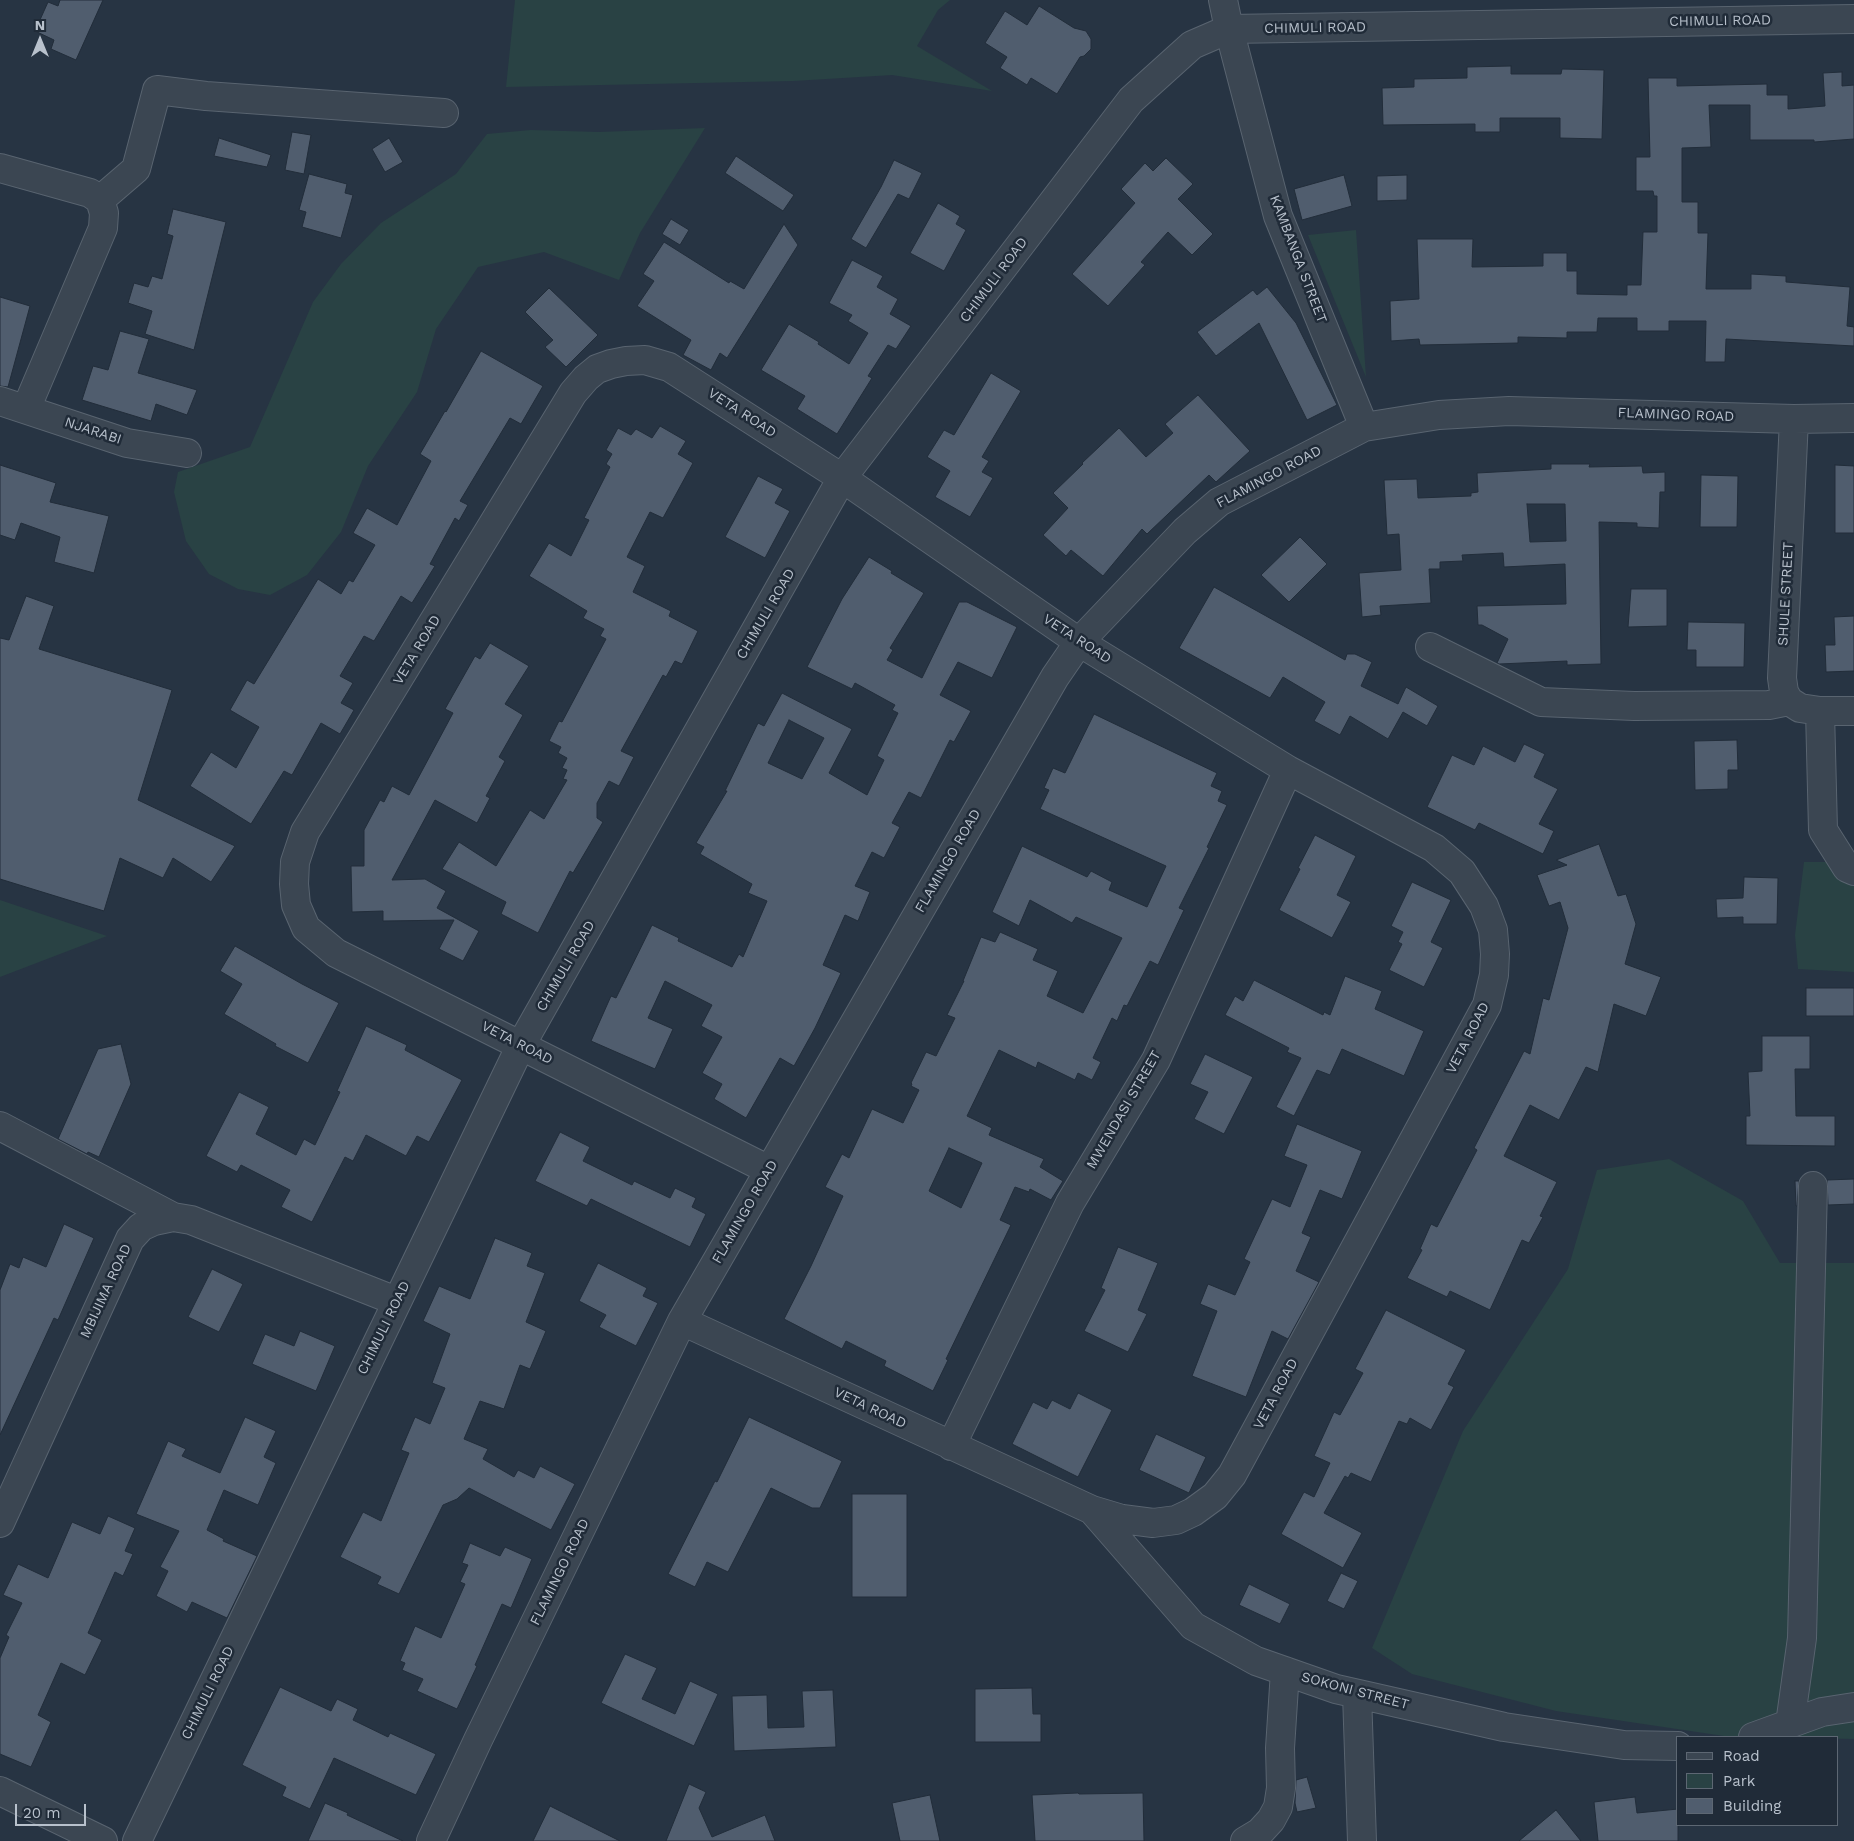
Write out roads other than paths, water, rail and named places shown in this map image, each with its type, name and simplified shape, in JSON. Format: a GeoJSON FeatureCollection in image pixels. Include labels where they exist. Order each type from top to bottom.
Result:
{"type":"FeatureCollection","features":[{"type":"Feature","properties":{"kind":"street","name":"KAMBANGA STREET"},"geometry":{"type":"LineString","coordinates":[[1223,0],[1278,216],[1364,427]]}},
{"type":"Feature","properties":{"kind":"street","name":"CHIMULI ROAD"},"geometry":{"type":"LineString","coordinates":[[137,1841],[521,1045],[842,478],[1131,100],[1192,45],[1229,29],[1854,19]]}},
{"type":"Feature","properties":{"kind":"street"},"geometry":{"type":"LineString","coordinates":[[100,200],[136,169],[157,90],[206,96],[444,113]]}},
{"type":"Feature","properties":{"kind":"street"},"geometry":{"type":"LineString","coordinates":[[0,168],[90,193],[100,200],[104,213],[103,228],[26,409]]}},
{"type":"Feature","properties":{"kind":"street","name":"VETA ROAD"},"geometry":{"type":"LineString","coordinates":[[682,1321],[1092,1510],[1122,1519],[1153,1523],[1176,1520],[1193,1512],[1215,1496],[1232,1475],[1487,1005],[1494,975],[1495,954],[1493,930],[1484,906],[1462,872],[1434,848],[1288,770],[1079,642],[842,478],[669,367],[645,360],[626,361],[597,369],[573,393],[305,832],[295,862],[294,884],[296,905],[306,928],[336,953],[769,1170]]}},
{"type":"Feature","properties":{"kind":"street","name":"NJARABI"},"geometry":{"type":"LineString","coordinates":[[0,401],[127,442],[187,453]]}},
{"type":"Feature","properties":{"kind":"street","name":"FLAMINGO ROAD"},"geometry":{"type":"LineString","coordinates":[[431,1841],[478,1740],[682,1321],[1055,677],[1079,642],[1185,531],[1218,502],[1364,427],[1439,415],[1509,411],[1794,419],[1854,418]]}},
{"type":"Feature","properties":{"kind":"street","name":"SHULE STREET"},"geometry":{"type":"LineString","coordinates":[[1789,701],[1784,692],[1782,678],[1794,419]]}},
{"type":"Feature","properties":{"kind":"street"},"geometry":{"type":"LineString","coordinates":[[1430,646],[1541,702],[1644,706],[1769,705],[1789,701],[1800,708],[1820,711],[1854,711]]}},
{"type":"Feature","properties":{"kind":"street"},"geometry":{"type":"LineString","coordinates":[[1820,711],[1823,830],[1847,868],[1854,871]]}},
{"type":"Feature","properties":{"kind":"street","name":"MWENDASI STREET"},"geometry":{"type":"LineString","coordinates":[[951,1446],[1070,1203],[1156,1060],[1288,770]]}},
{"type":"Feature","properties":{"kind":"street"},"geometry":{"type":"LineString","coordinates":[[0,1126],[172,1217]]}},
{"type":"Feature","properties":{"kind":"street"},"geometry":{"type":"LineString","coordinates":[[1790,1724],[1802,1638],[1813,1186]]}},
{"type":"Feature","properties":{"kind":"street","name":"MBIJIMA ROAD"},"geometry":{"type":"LineString","coordinates":[[0,1523],[130,1239],[142,1228],[154,1221],[172,1217],[191,1220],[396,1301]]}},
{"type":"Feature","properties":{"kind":"street","name":"SOKONI STREET"},"geometry":{"type":"LineString","coordinates":[[1092,1510],[1193,1626],[1256,1661],[1357,1694],[1504,1727],[1624,1745],[1676,1746]]}},
{"type":"Feature","properties":{"kind":"street"},"geometry":{"type":"LineString","coordinates":[[1245,1841],[1260,1832],[1271,1820],[1278,1807],[1282,1788],[1280,1748],[1285,1671]]}},
{"type":"Feature","properties":{"kind":"street"},"geometry":{"type":"LineString","coordinates":[[1357,1694],[1362,1841]]}},
{"type":"Feature","properties":{"kind":"street"},"geometry":{"type":"LineString","coordinates":[[1756,1736],[1822,1712],[1854,1707]]}},
{"type":"Feature","properties":{"kind":"street"},"geometry":{"type":"LineString","coordinates":[[0,1791],[103,1841]]}}]}
